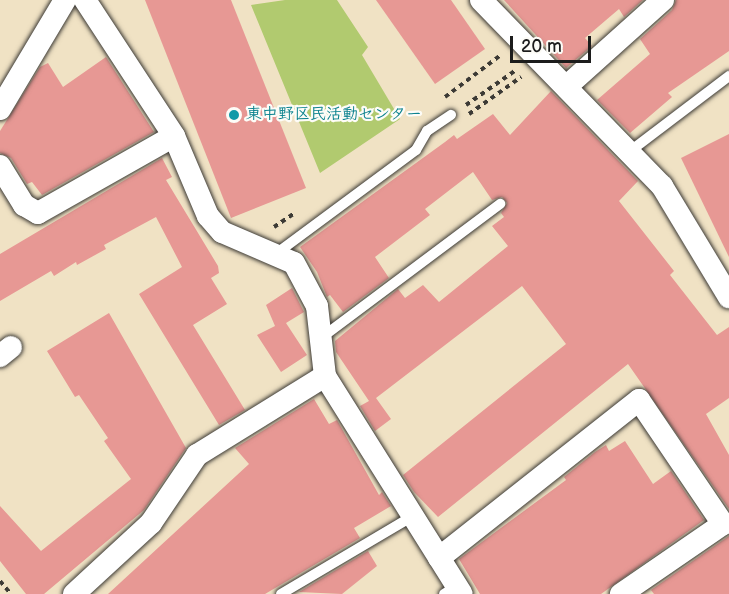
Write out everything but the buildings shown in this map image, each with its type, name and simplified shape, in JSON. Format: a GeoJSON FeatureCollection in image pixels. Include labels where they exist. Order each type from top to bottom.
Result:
{"type":"FeatureCollection","features":[{"type":"Feature","properties":{"kind":"street"},"geometry":{"type":"LineString","coordinates":[[0,109],[65,0]]}},
{"type":"Feature","properties":{"kind":"street"},"geometry":{"type":"LineString","coordinates":[[85,0],[174,136],[208,216],[222,232],[277,253],[294,263],[315,298],[324,376],[439,558],[454,591]]}},
{"type":"Feature","properties":{"kind":"street"},"geometry":{"type":"LineString","coordinates":[[481,0],[662,186],[729,297]]}},
{"type":"Feature","properties":{"kind":"street"},"geometry":{"type":"LineString","coordinates":[[567,86],[663,0]]}},
{"type":"Feature","properties":{"kind":"street"},"geometry":{"type":"LineString","coordinates":[[0,166],[24,205],[38,213],[174,136]]}},
{"type":"Feature","properties":{"kind":"street"},"geometry":{"type":"LineString","coordinates":[[74,594],[151,523],[197,455],[324,376]]}},
{"type":"Feature","properties":{"kind":"street"},"geometry":{"type":"LineString","coordinates":[[439,558],[639,400],[723,524],[621,594]]}},
{"type":"Feature","properties":{"kind":"lane"},"geometry":{"type":"LineString","coordinates":[[629,152],[729,76]]}},
{"type":"Feature","properties":{"kind":"lane"},"geometry":{"type":"LineString","coordinates":[[277,253],[416,150],[427,131],[456,117]]}},
{"type":"Feature","properties":{"kind":"lane"},"geometry":{"type":"LineString","coordinates":[[321,338],[500,204]]}},
{"type":"Feature","properties":{"kind":"lane"},"geometry":{"type":"LineString","coordinates":[[281,594],[413,516]]}},
{"type":"Feature","properties":{"kind":"path"},"geometry":{"type":"LineString","coordinates":[[439,102],[534,52]]}},
{"type":"Feature","properties":{"kind":"path"},"geometry":{"type":"LineString","coordinates":[[456,117],[534,52]]}},
{"type":"Feature","properties":{"kind":"path"},"geometry":{"type":"LineString","coordinates":[[456,117],[534,52]]}},
{"type":"Feature","properties":{"kind":"path"},"geometry":{"type":"LineString","coordinates":[[252,243],[301,209]]}},
{"type":"Feature","properties":{"kind":"path"},"geometry":{"type":"LineString","coordinates":[[0,581],[11,594]]}},
{"type":"Feature","properties":{"kind":"green space"},"geometry":{"type":"Polygon","coordinates":[[[285,0],[337,0],[368,47],[362,55],[400,119],[320,173],[251,5],[285,0]]]}},
{"type":"Feature","properties":{"kind":"place","name":"東中野区民活動センター"},"geometry":{"type":"Point","coordinates":[234,115]}}]}
